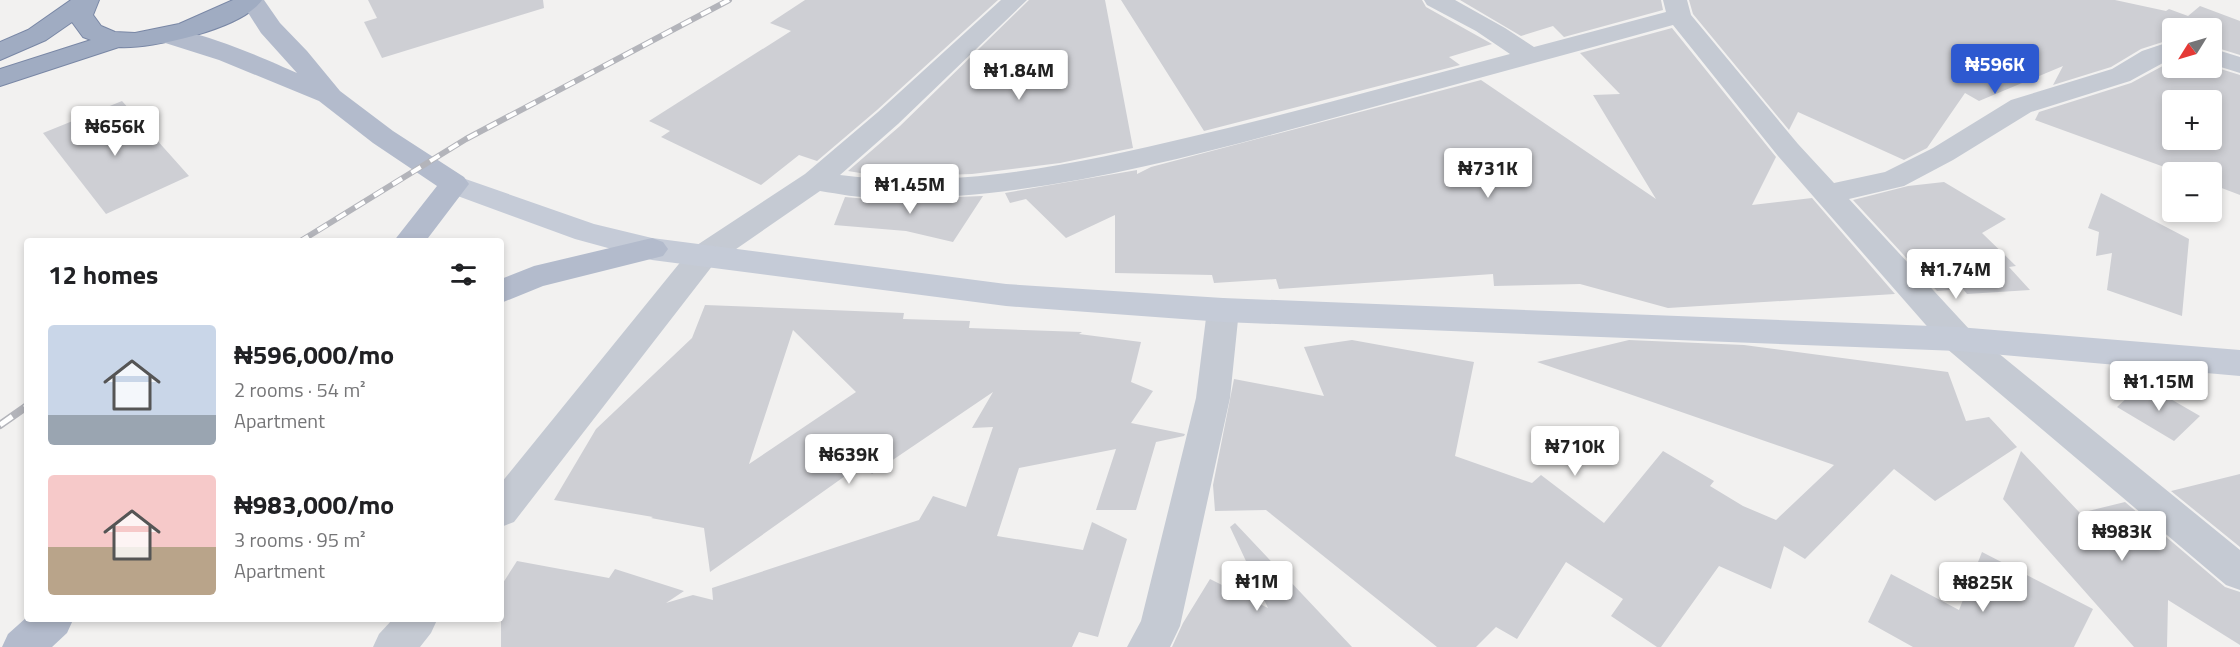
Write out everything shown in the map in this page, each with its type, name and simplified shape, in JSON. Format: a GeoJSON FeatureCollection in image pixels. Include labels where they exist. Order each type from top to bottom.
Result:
{"type":"FeatureCollection","features":[{"type":"Feature","properties":{"kind":"highway"},"geometry":{"type":"LineString","coordinates":[[86,2],[80,16],[84,28],[98,35],[119,39],[168,36],[216,20],[251,0]]}},
{"type":"Feature","properties":{"kind":"highway"},"geometry":{"type":"LineString","coordinates":[[0,52],[37,35],[86,2]]}},
{"type":"Feature","properties":{"kind":"highway"},"geometry":{"type":"LineString","coordinates":[[0,78],[119,39]]}},
{"type":"Feature","properties":{"kind":"main road"},"geometry":{"type":"LineString","coordinates":[[251,0],[270,28],[298,57],[330,97]]}},
{"type":"Feature","properties":{"kind":"main road"},"geometry":{"type":"LineString","coordinates":[[168,36],[200,43],[229,53],[330,97],[383,137],[454,184],[586,232],[652,249],[702,257],[1006,295],[1223,310],[1958,339],[2240,363]]}},
{"type":"Feature","properties":{"kind":"main road"},"geometry":{"type":"LineString","coordinates":[[411,238],[454,184]]}},
{"type":"Feature","properties":{"kind":"main road"},"geometry":{"type":"LineString","coordinates":[[504,291],[534,277],[652,249]]}},
{"type":"Feature","properties":{"kind":"main road"},"geometry":{"type":"LineString","coordinates":[[22,647],[51,622]]}},
{"type":"Feature","properties":{"kind":"street"},"geometry":{"type":"LineString","coordinates":[[504,507],[702,257],[815,181],[888,118],[1015,0]]}},
{"type":"Feature","properties":{"kind":"street"},"geometry":{"type":"LineString","coordinates":[[1436,0],[1489,27],[1530,57]]}},
{"type":"Feature","properties":{"kind":"street"},"geometry":{"type":"LineString","coordinates":[[815,181],[877,189],[947,187],[1040,177],[1115,164],[1261,129],[1530,57],[1677,8],[1754,111],[1958,339],[2240,573]]}},
{"type":"Feature","properties":{"kind":"street"},"geometry":{"type":"LineString","coordinates":[[1828,194],[1894,179],[1943,154],[2021,106],[2121,75],[2162,53]]}},
{"type":"Feature","properties":{"kind":"street"},"geometry":{"type":"LineString","coordinates":[[2222,59],[2240,65]]}},
{"type":"Feature","properties":{"kind":"street"},"geometry":{"type":"LineString","coordinates":[[1148,647],[1160,627],[1213,398],[1223,310]]}},
{"type":"Feature","properties":{"kind":"street"},"geometry":{"type":"LineString","coordinates":[[394,647],[415,622]]}},
{"type":"Feature","properties":{"kind":"building"},"geometry":{"type":"Polygon","coordinates":[[[368,0],[543,0],[544,8],[382,58],[364,22],[377,18],[368,0]]]}},
{"type":"Feature","properties":{"kind":"building"},"geometry":{"type":"Polygon","coordinates":[[[805,0],[998,0],[817,161],[799,155],[761,185],[661,137],[670,131],[649,121],[791,31],[770,23],[805,0]]]}},
{"type":"Feature","properties":{"kind":"building"},"geometry":{"type":"Polygon","coordinates":[[[1029,0],[1105,0],[1133,148],[1060,163],[972,174],[884,177],[848,171],[900,126],[1029,0]]]}},
{"type":"Feature","properties":{"kind":"building"},"geometry":{"type":"Polygon","coordinates":[[[1121,0],[1422,0],[1426,7],[1492,44],[1449,57],[1460,65],[1204,131],[1121,0]]]}},
{"type":"Feature","properties":{"kind":"building"},"geometry":{"type":"Polygon","coordinates":[[[1460,0],[1661,0],[1663,10],[1564,37],[1553,26],[1521,36],[1460,0]]]}},
{"type":"Feature","properties":{"kind":"building"},"geometry":{"type":"Polygon","coordinates":[[[1689,0],[2115,0],[2166,11],[2169,9],[2188,16],[2200,6],[2240,21],[2240,55],[2222,49],[2222,18],[2162,18],[2162,42],[2141,49],[2111,67],[2053,85],[2063,66],[1979,101],[1965,93],[1927,148],[1904,160],[1798,112],[1789,130],[1693,14],[1689,0]]]}},
{"type":"Feature","properties":{"kind":"building"},"geometry":{"type":"Polygon","coordinates":[[[1672,28],[1776,157],[1752,205],[1812,198],[1895,294],[1668,308],[1580,284],[1494,286],[1493,274],[1279,289],[1276,279],[1214,283],[1212,275],[1115,273],[1115,215],[1066,238],[1026,199],[1010,203],[1005,193],[1137,170],[1137,174],[1151,167],[1481,80],[1656,199],[1593,95],[1620,94],[1580,53],[1672,28]]]}},
{"type":"Feature","properties":{"kind":"building"},"geometry":{"type":"Polygon","coordinates":[[[2162,66],[2162,78],[2222,78],[2222,69],[2240,75],[2240,195],[2222,188],[2222,162],[2162,162],[2162,166],[2035,120],[2039,112],[2131,83],[2162,66]]]}},
{"type":"Feature","properties":{"kind":"building"},"geometry":{"type":"Polygon","coordinates":[[[122,101],[189,176],[106,214],[43,133],[122,101]]]}},
{"type":"Feature","properties":{"kind":"building"},"geometry":{"type":"Polygon","coordinates":[[[1944,182],[2006,219],[1982,233],[2016,266],[2009,267],[2030,290],[1967,294],[1963,289],[1937,291],[1853,200],[1908,186],[1944,182]]]}},
{"type":"Feature","properties":{"kind":"building"},"geometry":{"type":"Polygon","coordinates":[[[2101,193],[2189,239],[2182,316],[2107,290],[2112,253],[2096,256],[2099,232],[2088,228],[2101,193]]]}},
{"type":"Feature","properties":{"kind":"building"},"geometry":{"type":"Polygon","coordinates":[[[983,196],[953,242],[906,231],[834,225],[845,197],[879,200],[983,196]]]}},
{"type":"Feature","properties":{"kind":"building"},"geometry":{"type":"Polygon","coordinates":[[[705,305],[904,313],[903,319],[970,321],[969,328],[1082,332],[1079,334],[1141,342],[1131,382],[1153,391],[1131,423],[1185,434],[1156,442],[1136,510],[1096,510],[1116,449],[1019,468],[997,536],[1083,550],[1092,522],[1127,539],[1098,637],[1079,632],[1072,647],[501,647],[501,622],[504,622],[504,581],[517,561],[609,578],[615,569],[684,591],[666,603],[693,595],[713,600],[712,588],[919,520],[933,496],[966,507],[993,427],[972,428],[993,392],[872,474],[862,464],[710,572],[704,528],[554,500],[596,429],[692,338],[705,305]],[[793,330],[749,464],[856,392],[793,330]]]}},
{"type":"Feature","properties":{"kind":"building"},"geometry":{"type":"Polygon","coordinates":[[[1352,340],[1474,362],[1455,456],[1532,483],[1541,475],[1604,523],[1663,451],[1714,481],[1710,486],[1743,506],[1776,520],[1834,465],[1537,362],[1629,340],[1744,345],[1948,372],[1966,421],[1989,417],[2017,447],[1935,501],[1894,469],[1805,559],[1784,546],[1771,589],[1719,566],[1661,647],[1657,647],[1611,616],[1623,599],[1566,562],[1517,639],[1496,627],[1476,647],[1437,647],[1266,510],[1215,511],[1213,485],[1234,379],[1324,396],[1304,347],[1352,340]]]}},
{"type":"Feature","properties":{"kind":"building"},"geometry":{"type":"Polygon","coordinates":[[[2143,383],[2200,416],[2174,441],[2117,407],[2143,383]]]}},
{"type":"Feature","properties":{"kind":"building"},"geometry":{"type":"Polygon","coordinates":[[[2021,451],[2080,513],[2125,502],[2225,587],[2240,592],[2240,645],[2168,600],[2167,647],[2134,647],[2003,499],[2021,451]]]}},
{"type":"Feature","properties":{"kind":"building"},"geometry":{"type":"Polygon","coordinates":[[[2240,474],[2240,547],[2171,491],[2240,474]]]}},
{"type":"Feature","properties":{"kind":"building"},"geometry":{"type":"Polygon","coordinates":[[[1235,523],[1352,647],[1172,647],[1183,623],[1210,579],[1268,608],[1230,527],[1235,523]]]}},
{"type":"Feature","properties":{"kind":"building"},"geometry":{"type":"Polygon","coordinates":[[[1982,552],[2093,609],[2074,647],[1913,647],[1868,622],[1891,574],[1959,610],[1982,552]]]}},
{"type":"Feature","properties":{"kind":"railway"},"geometry":{"type":"LineString","coordinates":[[305,238],[466,139],[729,0]]}},
{"type":"Feature","properties":{"kind":"railway"},"geometry":{"type":"LineString","coordinates":[[0,425],[24,408]]}}]}
